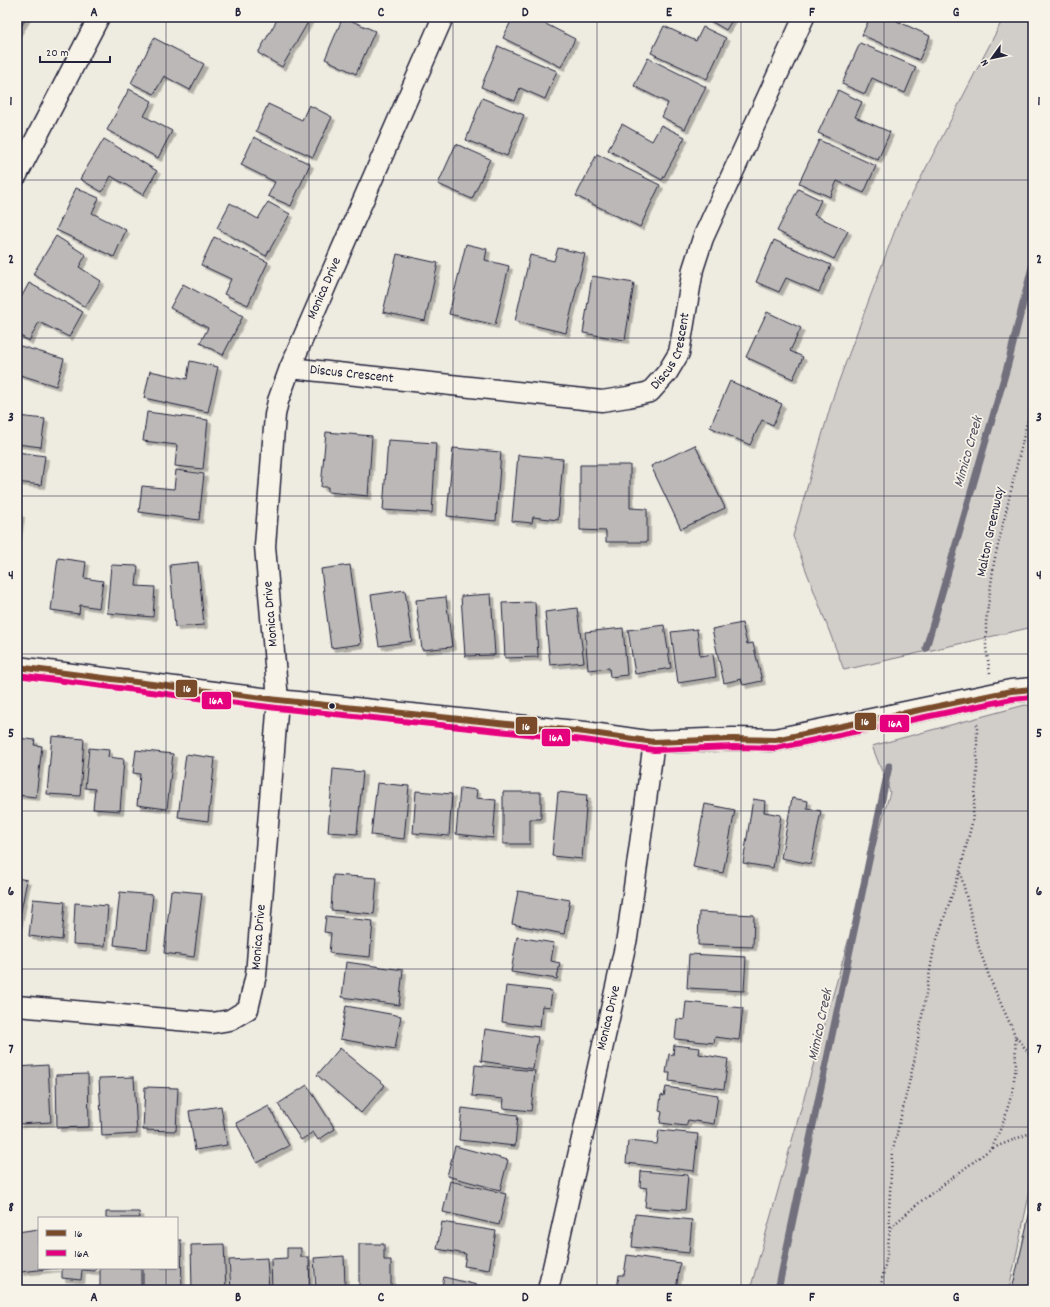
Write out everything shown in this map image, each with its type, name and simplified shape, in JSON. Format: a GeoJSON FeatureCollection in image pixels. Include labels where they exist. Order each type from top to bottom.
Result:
{"type":"FeatureCollection","features":[{"type":"Feature","properties":{"kind":"street"},"geometry":{"type":"LineString","coordinates":[[17,175],[99,17]]}},
{"type":"Feature","properties":{"kind":"street","name":"Monica Drive"},"geometry":{"type":"LineString","coordinates":[[17,1006],[212,1023],[230,1020],[248,1009],[256,975],[278,700],[265,546],[275,416],[278,401],[290,368],[443,17]]}},
{"type":"Feature","properties":{"kind":"street","name":"Discus Crescent"},"geometry":{"type":"LineString","coordinates":[[290,368],[602,401],[650,392],[667,373],[679,353],[693,269],[703,238],[804,17]]}},
{"type":"Feature","properties":{"kind":"street"},"geometry":{"type":"LineString","coordinates":[[17,667],[278,700],[585,732],[654,742],[733,739],[775,740],[1011,691],[1033,689]]}},
{"type":"Feature","properties":{"kind":"street","name":"Monica Drive"},"geometry":{"type":"LineString","coordinates":[[548,1290],[627,938],[654,742]]}},
{"type":"Feature","properties":{"kind":"path","name":"Malton Greenway"},"geometry":{"type":"LineString","coordinates":[[990,673],[986,648],[986,622],[994,562],[1033,397]]}},
{"type":"Feature","properties":{"kind":"path"},"geometry":{"type":"LineString","coordinates":[[880,1290],[887,1255],[890,1227],[889,1211],[892,1154],[914,1062],[934,948],[960,871],[972,823],[977,775],[977,720]]}},
{"type":"Feature","properties":{"kind":"path"},"geometry":{"type":"LineString","coordinates":[[960,871],[979,948],[990,979],[1015,1036],[1033,1058]]}},
{"type":"Feature","properties":{"kind":"path"},"geometry":{"type":"LineString","coordinates":[[992,1148],[1003,1123],[1012,1093],[1016,1066],[1015,1036]]}},
{"type":"Feature","properties":{"kind":"path"},"geometry":{"type":"LineString","coordinates":[[890,1227],[920,1202],[992,1148],[1033,1132]]}},
{"type":"Feature","properties":{"kind":"shaded area"},"geometry":{"type":"Polygon","coordinates":[[[1004,17],[1033,17],[1033,627],[844,670],[793,536],[834,394],[898,222],[1004,17]]]}},
{"type":"Feature","properties":{"kind":"shaded area"},"geometry":{"type":"Polygon","coordinates":[[[1025,705],[1033,706],[1033,1176],[1009,1290],[750,1290],[890,792],[872,746],[1025,705]]]}},
{"type":"Feature","properties":{"kind":"building"},"geometry":{"type":"Polygon","coordinates":[[[17,17],[27,17],[17,33],[17,17]]]}},
{"type":"Feature","properties":{"kind":"building"},"geometry":{"type":"Polygon","coordinates":[[[277,17],[311,17],[282,67],[258,53],[278,18],[277,17]]]}},
{"type":"Feature","properties":{"kind":"building"},"geometry":{"type":"Polygon","coordinates":[[[343,17],[375,31],[356,74],[325,59],[343,17]]]}},
{"type":"Feature","properties":{"kind":"building"},"geometry":{"type":"Polygon","coordinates":[[[513,17],[542,17],[540,21],[575,39],[561,67],[503,38],[513,17]]]}},
{"type":"Feature","properties":{"kind":"building"},"geometry":{"type":"Polygon","coordinates":[[[708,17],[734,17],[726,30],[707,19],[708,17]]]}},
{"type":"Feature","properties":{"kind":"building"},"geometry":{"type":"Polygon","coordinates":[[[870,17],[899,17],[897,21],[930,36],[919,60],[862,35],[870,17]]]}},
{"type":"Feature","properties":{"kind":"building"},"geometry":{"type":"Polygon","coordinates":[[[664,26],[696,41],[703,27],[726,38],[707,79],[651,53],[664,26]]]}},
{"type":"Feature","properties":{"kind":"building"},"geometry":{"type":"Polygon","coordinates":[[[154,38],[204,64],[190,90],[164,76],[154,94],[131,83],[154,38]]]}},
{"type":"Feature","properties":{"kind":"building"},"geometry":{"type":"Polygon","coordinates":[[[860,43],[916,67],[905,93],[872,78],[865,94],[842,84],[860,43]]]}},
{"type":"Feature","properties":{"kind":"building"},"geometry":{"type":"Polygon","coordinates":[[[498,46],[557,71],[545,99],[520,88],[515,101],[481,87],[498,46]]]}},
{"type":"Feature","properties":{"kind":"building"},"geometry":{"type":"Polygon","coordinates":[[[648,58],[706,87],[685,129],[662,117],[668,103],[634,86],[648,58]]]}},
{"type":"Feature","properties":{"kind":"building"},"geometry":{"type":"Polygon","coordinates":[[[129,89],[152,101],[144,116],[172,131],[158,158],[107,130],[129,89]]]}},
{"type":"Feature","properties":{"kind":"building"},"geometry":{"type":"Polygon","coordinates":[[[838,90],[862,102],[855,117],[890,132],[878,160],[818,133],[838,90]]]}},
{"type":"Feature","properties":{"kind":"building"},"geometry":{"type":"Polygon","coordinates":[[[482,98],[524,115],[507,156],[466,140],[482,98]]]}},
{"type":"Feature","properties":{"kind":"building"},"geometry":{"type":"Polygon","coordinates":[[[268,104],[302,120],[309,105],[332,117],[313,157],[256,131],[268,104]]]}},
{"type":"Feature","properties":{"kind":"building"},"geometry":{"type":"Polygon","coordinates":[[[622,124],[652,141],[661,125],[685,137],[662,180],[608,150],[622,124]]]}},
{"type":"Feature","properties":{"kind":"building"},"geometry":{"type":"Polygon","coordinates":[[[254,137],[310,164],[291,206],[268,196],[275,182],[241,165],[254,137]]]}},
{"type":"Feature","properties":{"kind":"building"},"geometry":{"type":"Polygon","coordinates":[[[104,139],[157,171],[143,195],[111,176],[102,192],[80,179],[104,139]]]}},
{"type":"Feature","properties":{"kind":"building"},"geometry":{"type":"Polygon","coordinates":[[[819,140],[876,166],[864,193],[837,181],[830,197],[799,183],[819,140]]]}},
{"type":"Feature","properties":{"kind":"building"},"geometry":{"type":"Polygon","coordinates":[[[456,144],[490,159],[472,199],[438,184],[456,144]]]}},
{"type":"Feature","properties":{"kind":"building"},"geometry":{"type":"Polygon","coordinates":[[[597,154],[660,185],[640,227],[576,196],[597,154]]]}},
{"type":"Feature","properties":{"kind":"building"},"geometry":{"type":"Polygon","coordinates":[[[76,188],[99,198],[92,213],[126,230],[114,257],[56,230],[76,188]]]}},
{"type":"Feature","properties":{"kind":"building"},"geometry":{"type":"Polygon","coordinates":[[[798,189],[821,200],[814,215],[848,231],[834,259],[777,231],[798,189]]]}},
{"type":"Feature","properties":{"kind":"building"},"geometry":{"type":"Polygon","coordinates":[[[268,202],[290,214],[266,256],[217,228],[230,203],[258,219],[268,202]]]}},
{"type":"Feature","properties":{"kind":"building"},"geometry":{"type":"Polygon","coordinates":[[[56,236],[86,255],[79,267],[101,281],[85,307],[33,274],[56,236]]]}},
{"type":"Feature","properties":{"kind":"building"},"geometry":{"type":"Polygon","coordinates":[[[214,237],[268,262],[248,305],[224,294],[231,279],[201,265],[214,237]]]}},
{"type":"Feature","properties":{"kind":"building"},"geometry":{"type":"Polygon","coordinates":[[[774,240],[831,265],[819,292],[786,278],[779,292],[756,282],[774,240]]]}},
{"type":"Feature","properties":{"kind":"building"},"geometry":{"type":"Polygon","coordinates":[[[466,244],[487,249],[485,260],[509,266],[495,325],[449,314],[466,244]]]}},
{"type":"Feature","properties":{"kind":"building"},"geometry":{"type":"Polygon","coordinates":[[[558,248],[585,254],[566,333],[515,321],[530,255],[554,261],[558,248]]]}},
{"type":"Feature","properties":{"kind":"building"},"geometry":{"type":"Polygon","coordinates":[[[397,254],[438,263],[425,321],[383,312],[397,254]]]}},
{"type":"Feature","properties":{"kind":"building"},"geometry":{"type":"Polygon","coordinates":[[[592,276],[634,283],[625,340],[583,333],[592,276]]]}},
{"type":"Feature","properties":{"kind":"building"},"geometry":{"type":"Polygon","coordinates":[[[29,283],[83,312],[69,337],[39,322],[29,341],[17,334],[17,305],[29,283]]]}},
{"type":"Feature","properties":{"kind":"building"},"geometry":{"type":"Polygon","coordinates":[[[183,284],[243,316],[223,355],[200,343],[208,328],[170,308],[183,284]]]}},
{"type":"Feature","properties":{"kind":"building"},"geometry":{"type":"Polygon","coordinates":[[[767,312],[801,328],[790,351],[803,357],[793,379],[746,357],[767,312]]]}},
{"type":"Feature","properties":{"kind":"building"},"geometry":{"type":"Polygon","coordinates":[[[17,345],[64,359],[56,386],[17,374],[17,345]]]}},
{"type":"Feature","properties":{"kind":"building"},"geometry":{"type":"Polygon","coordinates":[[[190,361],[218,367],[208,412],[144,398],[150,371],[187,379],[190,361]]]}},
{"type":"Feature","properties":{"kind":"building"},"geometry":{"type":"Polygon","coordinates":[[[730,381],[782,404],[773,425],[762,420],[750,445],[710,427],[730,381]]]}},
{"type":"Feature","properties":{"kind":"building"},"geometry":{"type":"Polygon","coordinates":[[[147,412],[208,420],[203,469],[175,466],[177,445],[143,441],[147,412]]]}},
{"type":"Feature","properties":{"kind":"building"},"geometry":{"type":"Polygon","coordinates":[[[17,416],[45,419],[41,447],[17,444],[17,416]]]}},
{"type":"Feature","properties":{"kind":"building"},"geometry":{"type":"Polygon","coordinates":[[[326,432],[372,436],[368,496],[328,492],[328,487],[321,487],[326,432]]]}},
{"type":"Feature","properties":{"kind":"building"},"geometry":{"type":"Polygon","coordinates":[[[388,440],[436,443],[432,513],[383,510],[388,440]]]}},
{"type":"Feature","properties":{"kind":"building"},"geometry":{"type":"Polygon","coordinates":[[[695,445],[725,508],[681,529],[651,466],[695,445]]]}},
{"type":"Feature","properties":{"kind":"building"},"geometry":{"type":"Polygon","coordinates":[[[453,448],[501,452],[496,521],[447,516],[453,448]]]}},
{"type":"Feature","properties":{"kind":"building"},"geometry":{"type":"Polygon","coordinates":[[[17,452],[45,456],[41,485],[17,482],[17,452]]]}},
{"type":"Feature","properties":{"kind":"building"},"geometry":{"type":"Polygon","coordinates":[[[518,455],[563,459],[558,520],[533,517],[532,523],[512,521],[518,455]]]}},
{"type":"Feature","properties":{"kind":"building"},"geometry":{"type":"Polygon","coordinates":[[[580,465],[630,465],[630,508],[647,509],[647,542],[606,542],[606,531],[580,530],[580,465]]]}},
{"type":"Feature","properties":{"kind":"building"},"geometry":{"type":"Polygon","coordinates":[[[176,470],[204,474],[199,520],[139,512],[142,486],[174,489],[176,470]]]}},
{"type":"Feature","properties":{"kind":"building"},"geometry":{"type":"Polygon","coordinates":[[[17,513],[21,514],[17,540],[17,513]]]}},
{"type":"Feature","properties":{"kind":"building"},"geometry":{"type":"Polygon","coordinates":[[[58,558],[86,562],[84,578],[103,581],[99,608],[80,605],[79,614],[51,610],[58,558]]]}},
{"type":"Feature","properties":{"kind":"building"},"geometry":{"type":"Polygon","coordinates":[[[198,562],[204,625],[175,627],[170,565],[198,562]]]}},
{"type":"Feature","properties":{"kind":"building"},"geometry":{"type":"Polygon","coordinates":[[[111,565],[138,566],[136,586],[155,587],[153,617],[107,613],[111,565]]]}},
{"type":"Feature","properties":{"kind":"building"},"geometry":{"type":"Polygon","coordinates":[[[350,565],[361,644],[331,648],[321,569],[350,565]]]}},
{"type":"Feature","properties":{"kind":"building"},"geometry":{"type":"Polygon","coordinates":[[[405,590],[412,641],[379,646],[371,595],[405,590]]]}},
{"type":"Feature","properties":{"kind":"building"},"geometry":{"type":"Polygon","coordinates":[[[491,594],[495,655],[465,656],[461,596],[491,594]]]}},
{"type":"Feature","properties":{"kind":"building"},"geometry":{"type":"Polygon","coordinates":[[[446,597],[452,647],[422,650],[416,600],[446,597]]]}},
{"type":"Feature","properties":{"kind":"building"},"geometry":{"type":"Polygon","coordinates":[[[535,602],[538,657],[505,658],[502,603],[535,602]]]}},
{"type":"Feature","properties":{"kind":"building"},"geometry":{"type":"Polygon","coordinates":[[[577,608],[584,662],[550,665],[545,612],[577,608]]]}},
{"type":"Feature","properties":{"kind":"building"},"geometry":{"type":"Polygon","coordinates":[[[742,623],[747,644],[753,643],[762,681],[743,685],[741,679],[724,683],[712,629],[742,623]]]}},
{"type":"Feature","properties":{"kind":"building"},"geometry":{"type":"Polygon","coordinates":[[[664,625],[671,668],[635,674],[628,630],[664,625]]]}},
{"type":"Feature","properties":{"kind":"building"},"geometry":{"type":"Polygon","coordinates":[[[623,628],[627,675],[610,677],[609,668],[588,670],[585,632],[623,628]]]}},
{"type":"Feature","properties":{"kind":"building"},"geometry":{"type":"Polygon","coordinates":[[[697,629],[700,656],[713,654],[716,677],[678,683],[671,632],[697,629]]]}},
{"type":"Feature","properties":{"kind":"building"},"geometry":{"type":"Polygon","coordinates":[[[52,736],[84,739],[80,796],[47,794],[52,736]]]}},
{"type":"Feature","properties":{"kind":"building"},"geometry":{"type":"Polygon","coordinates":[[[17,738],[35,740],[34,745],[42,746],[36,797],[17,795],[17,738]]]}},
{"type":"Feature","properties":{"kind":"building"},"geometry":{"type":"Polygon","coordinates":[[[89,748],[109,750],[108,757],[124,759],[120,811],[93,809],[95,789],[85,788],[89,748]]]}},
{"type":"Feature","properties":{"kind":"building"},"geometry":{"type":"Polygon","coordinates":[[[136,750],[173,754],[167,809],[137,805],[140,774],[133,773],[136,750]]]}},
{"type":"Feature","properties":{"kind":"building"},"geometry":{"type":"Polygon","coordinates":[[[186,754],[215,758],[208,821],[178,817],[186,754]]]}},
{"type":"Feature","properties":{"kind":"building"},"geometry":{"type":"Polygon","coordinates":[[[333,769],[363,772],[357,834],[328,832],[333,769]]]}},
{"type":"Feature","properties":{"kind":"building"},"geometry":{"type":"Polygon","coordinates":[[[377,783],[409,786],[404,839],[371,835],[377,783]]]}},
{"type":"Feature","properties":{"kind":"building"},"geometry":{"type":"Polygon","coordinates":[[[460,788],[477,790],[476,798],[496,800],[493,838],[456,834],[460,788]]]}},
{"type":"Feature","properties":{"kind":"building"},"geometry":{"type":"Polygon","coordinates":[[[416,791],[452,794],[449,836],[413,833],[416,791]]]}},
{"type":"Feature","properties":{"kind":"building"},"geometry":{"type":"Polygon","coordinates":[[[503,792],[541,792],[541,819],[530,819],[530,844],[503,844],[503,792]]]}},
{"type":"Feature","properties":{"kind":"building"},"geometry":{"type":"Polygon","coordinates":[[[558,792],[587,795],[582,859],[552,856],[558,792]]]}},
{"type":"Feature","properties":{"kind":"building"},"geometry":{"type":"Polygon","coordinates":[[[792,798],[808,801],[807,808],[821,811],[811,864],[781,858],[792,798]]]}},
{"type":"Feature","properties":{"kind":"building"},"geometry":{"type":"Polygon","coordinates":[[[753,799],[765,801],[764,812],[781,815],[773,868],[743,863],[753,799]]]}},
{"type":"Feature","properties":{"kind":"building"},"geometry":{"type":"Polygon","coordinates":[[[705,804],[735,810],[723,873],[693,867],[705,804]]]}},
{"type":"Feature","properties":{"kind":"building"},"geometry":{"type":"Polygon","coordinates":[[[333,875],[377,878],[374,914],[331,910],[333,875]]]}},
{"type":"Feature","properties":{"kind":"building"},"geometry":{"type":"Polygon","coordinates":[[[17,878],[27,880],[17,932],[17,878]]]}},
{"type":"Feature","properties":{"kind":"building"},"geometry":{"type":"Polygon","coordinates":[[[171,890],[202,893],[194,957],[164,953],[171,890]]]}},
{"type":"Feature","properties":{"kind":"building"},"geometry":{"type":"Polygon","coordinates":[[[518,891],[570,900],[564,934],[512,924],[518,891]]]}},
{"type":"Feature","properties":{"kind":"building"},"geometry":{"type":"Polygon","coordinates":[[[120,892],[153,895],[147,949],[114,945],[120,892]]]}},
{"type":"Feature","properties":{"kind":"building"},"geometry":{"type":"Polygon","coordinates":[[[33,899],[65,902],[62,940],[29,936],[33,899]]]}},
{"type":"Feature","properties":{"kind":"building"},"geometry":{"type":"Polygon","coordinates":[[[75,903],[108,906],[105,946],[73,944],[75,903]]]}},
{"type":"Feature","properties":{"kind":"building"},"geometry":{"type":"Polygon","coordinates":[[[699,912],[754,915],[753,947],[698,945],[699,912]]]}},
{"type":"Feature","properties":{"kind":"building"},"geometry":{"type":"Polygon","coordinates":[[[326,916],[373,921],[370,957],[329,953],[331,933],[324,932],[326,916]]]}},
{"type":"Feature","properties":{"kind":"building"},"geometry":{"type":"Polygon","coordinates":[[[517,937],[554,943],[551,961],[560,963],[557,979],[511,972],[517,937]]]}},
{"type":"Feature","properties":{"kind":"building"},"geometry":{"type":"Polygon","coordinates":[[[689,954],[746,957],[744,991],[687,988],[689,954]]]}},
{"type":"Feature","properties":{"kind":"building"},"geometry":{"type":"Polygon","coordinates":[[[346,962],[403,970],[399,1005],[342,997],[346,962]]]}},
{"type":"Feature","properties":{"kind":"building"},"geometry":{"type":"Polygon","coordinates":[[[506,986],[552,991],[550,1007],[542,1006],[540,1027],[502,1022],[506,986]]]}},
{"type":"Feature","properties":{"kind":"building"},"geometry":{"type":"Polygon","coordinates":[[[686,1002],[743,1008],[739,1040],[715,1037],[714,1043],[675,1039],[677,1019],[684,1020],[686,1002]]]}},
{"type":"Feature","properties":{"kind":"building"},"geometry":{"type":"Polygon","coordinates":[[[346,1006],[401,1016],[395,1049],[340,1039],[346,1006]]]}},
{"type":"Feature","properties":{"kind":"building"},"geometry":{"type":"Polygon","coordinates":[[[485,1029],[538,1037],[533,1069],[481,1061],[485,1029]]]}},
{"type":"Feature","properties":{"kind":"building"},"geometry":{"type":"Polygon","coordinates":[[[674,1045],[700,1048],[699,1054],[728,1059],[724,1089],[669,1081],[670,1073],[666,1073],[669,1054],[673,1055],[674,1045]]]}},
{"type":"Feature","properties":{"kind":"building"},"geometry":{"type":"Polygon","coordinates":[[[340,1048],[385,1085],[361,1113],[317,1075],[340,1048]]]}},
{"type":"Feature","properties":{"kind":"building"},"geometry":{"type":"Polygon","coordinates":[[[48,1065],[51,1122],[19,1124],[17,1067],[48,1065]]]}},
{"type":"Feature","properties":{"kind":"building"},"geometry":{"type":"Polygon","coordinates":[[[475,1065],[535,1071],[531,1111],[503,1108],[504,1099],[472,1096],[475,1065]]]}},
{"type":"Feature","properties":{"kind":"building"},"geometry":{"type":"Polygon","coordinates":[[[88,1074],[89,1127],[57,1128],[56,1075],[88,1074]]]}},
{"type":"Feature","properties":{"kind":"building"},"geometry":{"type":"Polygon","coordinates":[[[134,1077],[137,1134],[102,1136],[99,1078],[134,1077]]]}},
{"type":"Feature","properties":{"kind":"building"},"geometry":{"type":"Polygon","coordinates":[[[307,1085],[335,1129],[318,1140],[313,1132],[301,1140],[278,1104],[307,1085]]]}},
{"type":"Feature","properties":{"kind":"building"},"geometry":{"type":"Polygon","coordinates":[[[145,1087],[178,1088],[176,1131],[143,1130],[145,1087]]]}},
{"type":"Feature","properties":{"kind":"building"},"geometry":{"type":"Polygon","coordinates":[[[666,1087],[718,1095],[714,1124],[688,1120],[686,1126],[660,1123],[662,1112],[659,1111],[661,1095],[664,1096],[666,1087]]]}},
{"type":"Feature","properties":{"kind":"building"},"geometry":{"type":"Polygon","coordinates":[[[221,1106],[227,1145],[195,1150],[189,1111],[221,1106]]]}},
{"type":"Feature","properties":{"kind":"building"},"geometry":{"type":"Polygon","coordinates":[[[269,1106],[289,1146],[257,1163],[236,1123],[269,1106]]]}},
{"type":"Feature","properties":{"kind":"building"},"geometry":{"type":"Polygon","coordinates":[[[462,1108],[518,1115],[515,1146],[459,1140],[462,1108]]]}},
{"type":"Feature","properties":{"kind":"building"},"geometry":{"type":"Polygon","coordinates":[[[659,1130],[698,1134],[694,1171],[626,1163],[628,1141],[657,1144],[659,1130]]]}},
{"type":"Feature","properties":{"kind":"building"},"geometry":{"type":"Polygon","coordinates":[[[455,1146],[508,1160],[500,1190],[447,1176],[455,1146]]]}},
{"type":"Feature","properties":{"kind":"building"},"geometry":{"type":"Polygon","coordinates":[[[641,1171],[688,1175],[685,1210],[645,1207],[647,1188],[640,1187],[641,1171]]]}},
{"type":"Feature","properties":{"kind":"building"},"geometry":{"type":"Polygon","coordinates":[[[450,1181],[506,1194],[499,1225],[443,1212],[450,1181]]]}},
{"type":"Feature","properties":{"kind":"building"},"geometry":{"type":"Polygon","coordinates":[[[1033,1198],[1033,1290],[1012,1290],[1033,1198]]]}},
{"type":"Feature","properties":{"kind":"building"},"geometry":{"type":"Polygon","coordinates":[[[106,1212],[139,1212],[140,1217],[106,1217],[106,1212]]]}},
{"type":"Feature","properties":{"kind":"building"},"geometry":{"type":"Polygon","coordinates":[[[635,1214],[692,1220],[689,1253],[632,1247],[635,1214]]]}},
{"type":"Feature","properties":{"kind":"building"},"geometry":{"type":"Polygon","coordinates":[[[442,1222],[496,1231],[489,1270],[464,1266],[466,1254],[437,1249],[442,1222]]]}},
{"type":"Feature","properties":{"kind":"building"},"geometry":{"type":"Polygon","coordinates":[[[38,1229],[38,1269],[48,1269],[20,1272],[17,1249],[17,1232],[38,1229]]]}},
{"type":"Feature","properties":{"kind":"building"},"geometry":{"type":"Polygon","coordinates":[[[178,1240],[181,1240],[182,1290],[143,1290],[143,1269],[178,1269],[178,1240]]]}},
{"type":"Feature","properties":{"kind":"building"},"geometry":{"type":"Polygon","coordinates":[[[224,1244],[226,1290],[192,1290],[191,1245],[224,1244]]]}},
{"type":"Feature","properties":{"kind":"building"},"geometry":{"type":"Polygon","coordinates":[[[359,1244],[384,1244],[384,1260],[391,1260],[391,1290],[359,1290],[359,1244]]]}},
{"type":"Feature","properties":{"kind":"building"},"geometry":{"type":"Polygon","coordinates":[[[287,1248],[301,1248],[301,1257],[309,1257],[310,1290],[272,1290],[271,1259],[287,1258],[287,1248]]]}},
{"type":"Feature","properties":{"kind":"building"},"geometry":{"type":"Polygon","coordinates":[[[627,1255],[680,1263],[676,1290],[645,1287],[645,1290],[617,1290],[619,1275],[624,1275],[627,1255]]]}},
{"type":"Feature","properties":{"kind":"building"},"geometry":{"type":"Polygon","coordinates":[[[344,1256],[345,1287],[354,1287],[354,1290],[316,1290],[314,1258],[344,1256]]]}},
{"type":"Feature","properties":{"kind":"building"},"geometry":{"type":"Polygon","coordinates":[[[267,1258],[269,1290],[231,1290],[229,1260],[267,1258]]]}},
{"type":"Feature","properties":{"kind":"building"},"geometry":{"type":"Polygon","coordinates":[[[62,1269],[96,1269],[95,1271],[82,1270],[81,1280],[62,1278],[62,1269]]]}},
{"type":"Feature","properties":{"kind":"building"},"geometry":{"type":"Polygon","coordinates":[[[100,1269],[141,1269],[141,1290],[100,1290],[100,1269]]]}},
{"type":"Feature","properties":{"kind":"building"},"geometry":{"type":"Polygon","coordinates":[[[444,1277],[485,1287],[485,1290],[441,1290],[444,1277]]]}},
{"type":"Feature","properties":{"kind":"waterway","name":"Mimico Creek"},"geometry":{"type":"LineString","coordinates":[[926,648],[1008,364],[1033,263]]}},
{"type":"Feature","properties":{"kind":"waterway","name":"Mimico Creek"},"geometry":{"type":"LineString","coordinates":[[778,1290],[889,766]]}},
{"type":"Feature","properties":{"kind":"transit line","name":"16"},"geometry":{"type":"LineString","coordinates":[[17,667],[278,700],[585,732],[654,742],[733,739],[775,740],[1011,691],[1033,689]]}},
{"type":"Feature","properties":{"kind":"transit line","name":"16A"},"geometry":{"type":"LineString","coordinates":[[17,675],[277,708],[584,740],[654,750],[733,747],[776,748],[1012,699],[1033,697]]}}]}
